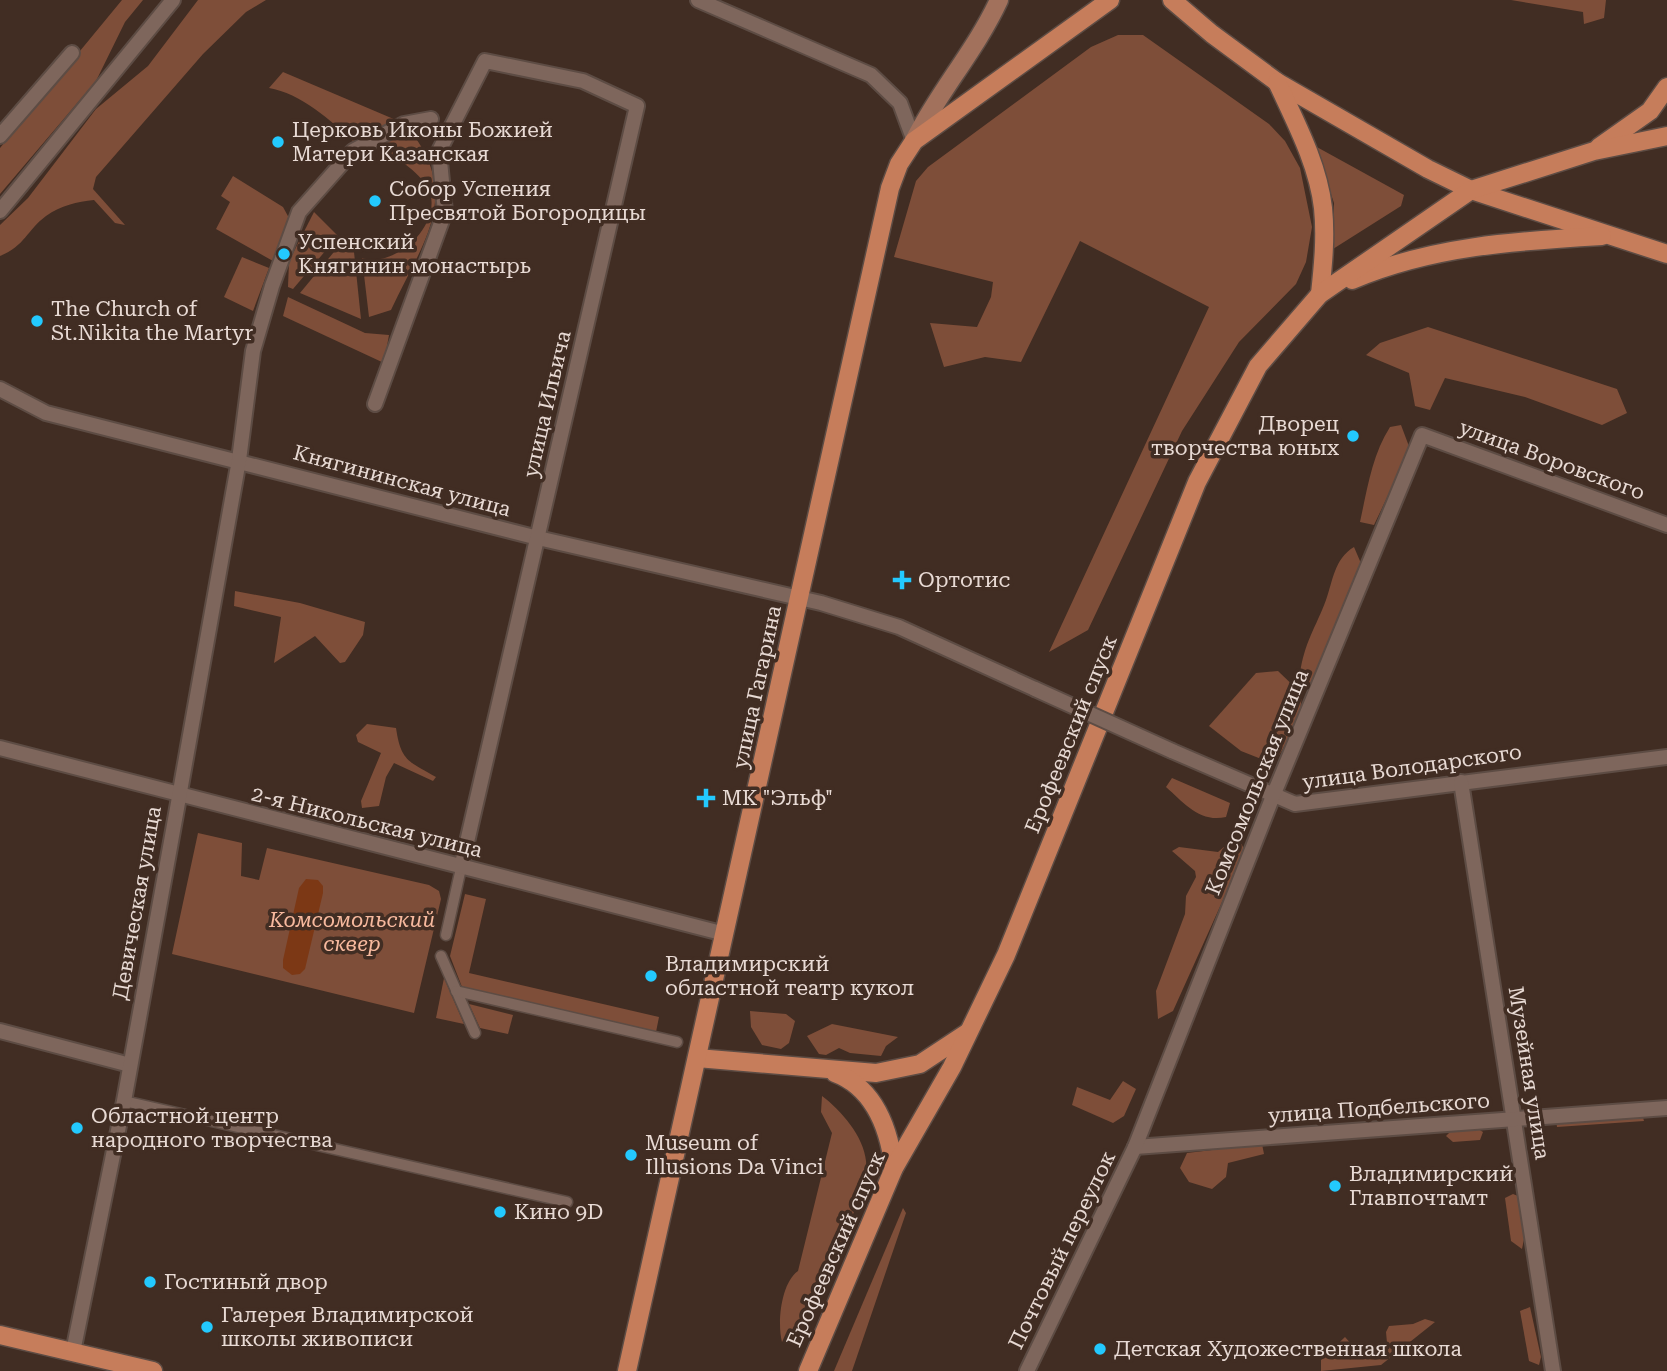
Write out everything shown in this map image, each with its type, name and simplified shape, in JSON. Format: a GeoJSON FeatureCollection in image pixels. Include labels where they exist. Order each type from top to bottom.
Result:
{"type":"FeatureCollection","features":[{"type":"Feature","properties":{"kind":"main road","name":"улица Гагарина"},"geometry":{"type":"LineString","coordinates":[[627,1371],[890,188],[899,164],[933,103],[967,55],[999,0]]}},
{"type":"Feature","properties":{"kind":"main road","name":"улица Гагарина"},"geometry":{"type":"LineString","coordinates":[[914,141],[1110,0]]}},
{"type":"Feature","properties":{"kind":"main road"},"geometry":{"type":"LineString","coordinates":[[1172,0],[1212,34],[1278,82],[1379,142],[1471,190],[1667,254]]}},
{"type":"Feature","properties":{"kind":"main road"},"geometry":{"type":"LineString","coordinates":[[1278,82],[1310,159],[1323,206],[1324,248],[1320,294],[1386,266],[1422,256],[1511,242],[1610,235]]}},
{"type":"Feature","properties":{"kind":"main road"},"geometry":{"type":"LineString","coordinates":[[1594,151],[1650,111],[1667,87]]}},
{"type":"Feature","properties":{"kind":"main road"},"geometry":{"type":"LineString","coordinates":[[1594,151],[1667,136]]}},
{"type":"Feature","properties":{"kind":"main road","name":"Ерофеевский спуск"},"geometry":{"type":"LineString","coordinates":[[808,1371],[894,1168],[970,1031],[1006,955],[1214,444],[1258,366],[1320,294],[1471,190],[1594,151]]}},
{"type":"Feature","properties":{"kind":"main road"},"geometry":{"type":"LineString","coordinates":[[697,1058],[876,1073],[920,1064],[970,1031]]}},
{"type":"Feature","properties":{"kind":"main road"},"geometry":{"type":"LineString","coordinates":[[830,1071],[847,1077],[863,1090],[875,1107],[890,1137],[894,1168]]}},
{"type":"Feature","properties":{"kind":"main road"},"geometry":{"type":"LineString","coordinates":[[0,1335],[73,1352],[113,1366],[153,1371]]}},
{"type":"Feature","properties":{"kind":"street"},"geometry":{"type":"LineString","coordinates":[[0,211],[173,0]]}},
{"type":"Feature","properties":{"kind":"street"},"geometry":{"type":"LineString","coordinates":[[698,0],[871,75],[900,103],[914,141]]}},
{"type":"Feature","properties":{"kind":"street"},"geometry":{"type":"LineString","coordinates":[[0,136],[72,53]]}},
{"type":"Feature","properties":{"kind":"street","name":"улица Ильича"},"geometry":{"type":"LineString","coordinates":[[375,404],[445,212],[439,151],[485,61],[583,81],[637,106],[461,868]]}},
{"type":"Feature","properties":{"kind":"street","name":"Девическая улица"},"geometry":{"type":"LineString","coordinates":[[73,1352],[124,1101],[239,460],[253,351],[272,286],[299,212],[353,151],[404,124],[431,119]]}},
{"type":"Feature","properties":{"kind":"street","name":"Княгининская улица"},"geometry":{"type":"LineString","coordinates":[[0,389],[47,413],[538,538],[800,598],[899,628],[1035,689]]}},
{"type":"Feature","properties":{"kind":"street","name":"улица Воровского"},"geometry":{"type":"LineString","coordinates":[[1422,435],[1667,525]]}},
{"type":"Feature","properties":{"kind":"street","name":"Комсомольская улица"},"geometry":{"type":"LineString","coordinates":[[1135,1147],[1273,796],[1422,435]]}},
{"type":"Feature","properties":{"kind":"street","name":"улица Володарского"},"geometry":{"type":"LineString","coordinates":[[1035,689],[1295,804],[1667,757]]}},
{"type":"Feature","properties":{"kind":"street","name":"2-я Никольская улица"},"geometry":{"type":"LineString","coordinates":[[0,748],[725,934]]}},
{"type":"Feature","properties":{"kind":"street","name":"Музейная улица"},"geometry":{"type":"LineString","coordinates":[[1461,782],[1553,1371]]}},
{"type":"Feature","properties":{"kind":"street"},"geometry":{"type":"LineString","coordinates":[[446,935],[461,868]]}},
{"type":"Feature","properties":{"kind":"street"},"geometry":{"type":"LineString","coordinates":[[441,956],[475,1033]]}},
{"type":"Feature","properties":{"kind":"street"},"geometry":{"type":"LineString","coordinates":[[456,991],[677,1042]]}},
{"type":"Feature","properties":{"kind":"street"},"geometry":{"type":"LineString","coordinates":[[0,1031],[130,1065]]}},
{"type":"Feature","properties":{"kind":"street"},"geometry":{"type":"LineString","coordinates":[[124,1101],[567,1202]]}},
{"type":"Feature","properties":{"kind":"street","name":"улица Подбельского"},"geometry":{"type":"LineString","coordinates":[[1135,1147],[1667,1108]]}},
{"type":"Feature","properties":{"kind":"street","name":"Почтовый переулок"},"geometry":{"type":"LineString","coordinates":[[1027,1371],[1135,1147]]}},
{"type":"Feature","properties":{"kind":"green space"},"geometry":{"type":"Polygon","coordinates":[[[122,0],[143,0],[125,22],[96,81],[0,194],[0,148],[122,0]]]}},
{"type":"Feature","properties":{"kind":"green space"},"geometry":{"type":"Polygon","coordinates":[[[198,0],[266,0],[246,12],[203,54],[96,177],[93,189],[125,225],[115,223],[94,200],[75,203],[46,216],[21,243],[0,256],[0,225],[28,198],[96,109],[148,66],[198,0]]]}},
{"type":"Feature","properties":{"kind":"green space"},"geometry":{"type":"Polygon","coordinates":[[[1511,0],[1606,0],[1604,18],[1584,24],[1583,12],[1511,0]]]}},
{"type":"Feature","properties":{"kind":"green space"},"geometry":{"type":"Polygon","coordinates":[[[1118,35],[1143,35],[1269,124],[1285,141],[1300,168],[1312,227],[1306,262],[1296,284],[1239,342],[1182,431],[1088,630],[1049,652],[1209,307],[1080,241],[1021,362],[985,357],[944,367],[930,323],[977,327],[991,297],[993,282],[894,257],[916,181],[928,167],[1091,47],[1118,35]]]}},
{"type":"Feature","properties":{"kind":"green space"},"geometry":{"type":"Polygon","coordinates":[[[283,72],[396,120],[354,142],[304,102],[269,88],[283,72]]]}},
{"type":"Feature","properties":{"kind":"green space"},"geometry":{"type":"Polygon","coordinates":[[[409,129],[425,154],[433,177],[435,198],[432,220],[425,241],[391,310],[369,317],[362,258],[376,260],[403,249],[415,240],[430,214],[432,201],[424,182],[378,144],[409,129]]]}},
{"type":"Feature","properties":{"kind":"green space"},"geometry":{"type":"Polygon","coordinates":[[[1315,146],[1404,195],[1401,206],[1333,249],[1334,203],[1315,146]]]}},
{"type":"Feature","properties":{"kind":"green space"},"geometry":{"type":"Polygon","coordinates":[[[233,176],[283,207],[289,218],[273,261],[216,229],[230,202],[221,196],[233,176]]]}},
{"type":"Feature","properties":{"kind":"green space"},"geometry":{"type":"Polygon","coordinates":[[[314,212],[338,236],[293,289],[288,287],[289,261],[314,212]]]}},
{"type":"Feature","properties":{"kind":"green space"},"geometry":{"type":"Polygon","coordinates":[[[343,241],[354,252],[361,319],[300,293],[343,241]]]}},
{"type":"Feature","properties":{"kind":"green space"},"geometry":{"type":"Polygon","coordinates":[[[242,257],[269,268],[253,311],[224,297],[242,257]]]}},
{"type":"Feature","properties":{"kind":"green space"},"geometry":{"type":"Polygon","coordinates":[[[288,297],[365,333],[389,335],[384,363],[283,316],[288,297]]]}},
{"type":"Feature","properties":{"kind":"green space"},"geometry":{"type":"Polygon","coordinates":[[[1428,327],[1617,389],[1627,413],[1602,425],[1525,397],[1445,378],[1430,410],[1415,406],[1409,373],[1366,355],[1380,343],[1428,327]]]}},
{"type":"Feature","properties":{"kind":"green space"},"geometry":{"type":"Polygon","coordinates":[[[1401,425],[1410,449],[1374,525],[1360,522],[1379,449],[1390,427],[1401,425]]]}},
{"type":"Feature","properties":{"kind":"green space"},"geometry":{"type":"Polygon","coordinates":[[[1354,547],[1363,568],[1348,592],[1319,677],[1313,683],[1307,682],[1300,674],[1307,644],[1338,564],[1354,547]]]}},
{"type":"Feature","properties":{"kind":"green space"},"geometry":{"type":"Polygon","coordinates":[[[235,591],[300,603],[365,622],[363,635],[345,662],[340,663],[315,636],[274,663],[281,617],[234,606],[235,591]]]}},
{"type":"Feature","properties":{"kind":"green space"},"geometry":{"type":"Polygon","coordinates":[[[1278,671],[1302,694],[1299,721],[1274,764],[1241,751],[1209,726],[1256,673],[1278,671]]]}},
{"type":"Feature","properties":{"kind":"green space"},"geometry":{"type":"Polygon","coordinates":[[[367,724],[396,728],[403,754],[412,763],[436,777],[433,781],[394,763],[386,777],[379,806],[362,808],[361,801],[381,753],[358,742],[356,735],[367,724]]]}},
{"type":"Feature","properties":{"kind":"green space"},"geometry":{"type":"Polygon","coordinates":[[[1172,778],[1230,803],[1226,817],[1208,817],[1186,805],[1166,787],[1172,778]]]}},
{"type":"Feature","properties":{"kind":"green space","name":"Комсомольский сквер"},"geometry":{"type":"Polygon","coordinates":[[[198,833],[242,843],[241,876],[259,880],[267,848],[429,885],[439,891],[441,899],[414,1013],[172,954],[198,833]]]}},
{"type":"Feature","properties":{"kind":"green space"},"geometry":{"type":"Polygon","coordinates":[[[1232,840],[1240,841],[1245,851],[1173,1011],[1158,1019],[1156,991],[1185,914],[1186,896],[1196,877],[1195,871],[1172,851],[1179,847],[1218,852],[1232,840]]]}},
{"type":"Feature","properties":{"kind":"green space"},"geometry":{"type":"Polygon","coordinates":[[[465,894],[486,899],[469,973],[659,1017],[656,1032],[462,987],[450,956],[465,894]]]}},
{"type":"Feature","properties":{"kind":"green space"},"geometry":{"type":"Polygon","coordinates":[[[444,978],[464,1024],[436,1018],[444,978]]]}},
{"type":"Feature","properties":{"kind":"green space"},"geometry":{"type":"Polygon","coordinates":[[[469,1004],[513,1015],[508,1034],[480,1028],[469,1004]]]}},
{"type":"Feature","properties":{"kind":"green space"},"geometry":{"type":"Polygon","coordinates":[[[750,1011],[786,1014],[795,1021],[789,1043],[781,1049],[762,1045],[751,1027],[750,1011]]]}},
{"type":"Feature","properties":{"kind":"green space"},"geometry":{"type":"Polygon","coordinates":[[[832,1024],[898,1037],[886,1046],[881,1056],[850,1053],[839,1048],[826,1055],[819,1054],[807,1036],[832,1024]]]}},
{"type":"Feature","properties":{"kind":"green space"},"geometry":{"type":"Polygon","coordinates":[[[1123,1081],[1136,1089],[1124,1116],[1113,1123],[1072,1105],[1077,1087],[1110,1100],[1123,1081]]]}},
{"type":"Feature","properties":{"kind":"green space"},"geometry":{"type":"Polygon","coordinates":[[[822,1096],[844,1116],[861,1143],[866,1161],[865,1175],[852,1218],[804,1327],[798,1328],[782,1342],[780,1314],[784,1294],[798,1271],[832,1133],[821,1112],[822,1096]]]}},
{"type":"Feature","properties":{"kind":"green space"},"geometry":{"type":"Polygon","coordinates":[[[1642,1114],[1644,1121],[1557,1127],[1556,1120],[1642,1114]]]}},
{"type":"Feature","properties":{"kind":"green space"},"geometry":{"type":"Polygon","coordinates":[[[1478,1129],[1483,1132],[1480,1140],[1453,1142],[1446,1136],[1451,1131],[1478,1129]]]}},
{"type":"Feature","properties":{"kind":"green space"},"geometry":{"type":"Polygon","coordinates":[[[1262,1144],[1264,1154],[1228,1163],[1226,1177],[1212,1189],[1189,1182],[1180,1168],[1187,1153],[1262,1144]]]}},
{"type":"Feature","properties":{"kind":"green space"},"geometry":{"type":"Polygon","coordinates":[[[1513,1194],[1518,1196],[1525,1234],[1522,1249],[1511,1241],[1505,1198],[1513,1194]]]}},
{"type":"Feature","properties":{"kind":"green space"},"geometry":{"type":"Polygon","coordinates":[[[903,1208],[906,1213],[852,1371],[834,1371],[903,1208]]]}},
{"type":"Feature","properties":{"kind":"green space"},"geometry":{"type":"Polygon","coordinates":[[[1530,1307],[1541,1357],[1539,1365],[1529,1361],[1520,1311],[1530,1307]]]}},
{"type":"Feature","properties":{"kind":"green space"},"geometry":{"type":"Polygon","coordinates":[[[1425,1319],[1435,1322],[1381,1365],[1321,1371],[1321,1360],[1345,1337],[1362,1356],[1387,1343],[1386,1332],[1389,1326],[1413,1324],[1425,1319]]]}},
{"type":"Feature","properties":{"kind":"shaded area"},"geometry":{"type":"Polygon","coordinates":[[[306,879],[318,880],[323,886],[323,893],[305,969],[300,974],[292,975],[283,968],[283,960],[299,888],[306,879]]]}},
{"type":"Feature","properties":{"kind":"place","name":"Церковь Иконы Божией Матери Казанская"},"geometry":{"type":"Point","coordinates":[278,142]}},
{"type":"Feature","properties":{"kind":"place","name":"Собор Успения Пресвятой Богородицы"},"geometry":{"type":"Point","coordinates":[375,201]}},
{"type":"Feature","properties":{"kind":"place","name":"Успенский Княгинин монастырь"},"geometry":{"type":"Point","coordinates":[284,254]}},
{"type":"Feature","properties":{"kind":"place","name":"The Church of St.Nikita the Martyr"},"geometry":{"type":"Point","coordinates":[37,321]}},
{"type":"Feature","properties":{"kind":"place","name":"Дворец творчества юных"},"geometry":{"type":"Point","coordinates":[1353,436]}},
{"type":"Feature","properties":{"kind":"place","name":"Ортотис"},"geometry":{"type":"Point","coordinates":[902,580]}},
{"type":"Feature","properties":{"kind":"place","name":"МК \"Эльф\""},"geometry":{"type":"Point","coordinates":[706,798]}},
{"type":"Feature","properties":{"kind":"place","name":"Владимирский областной театр кукол"},"geometry":{"type":"Point","coordinates":[651,976]}},
{"type":"Feature","properties":{"kind":"place","name":"Областной центр народного творчества"},"geometry":{"type":"Point","coordinates":[77,1128]}},
{"type":"Feature","properties":{"kind":"place","name":"Museum of Illusions Da Vinci"},"geometry":{"type":"Point","coordinates":[631,1155]}},
{"type":"Feature","properties":{"kind":"place","name":"Владимирский Главпочтамт"},"geometry":{"type":"Point","coordinates":[1335,1186]}},
{"type":"Feature","properties":{"kind":"place","name":"Кино 9D"},"geometry":{"type":"Point","coordinates":[500,1212]}},
{"type":"Feature","properties":{"kind":"place","name":"Гостиный двор"},"geometry":{"type":"Point","coordinates":[150,1282]}},
{"type":"Feature","properties":{"kind":"place","name":"Галерея Владимирской школы живописи"},"geometry":{"type":"Point","coordinates":[207,1327]}},
{"type":"Feature","properties":{"kind":"place","name":"Детская Художественная школа"},"geometry":{"type":"Point","coordinates":[1100,1349]}}]}
